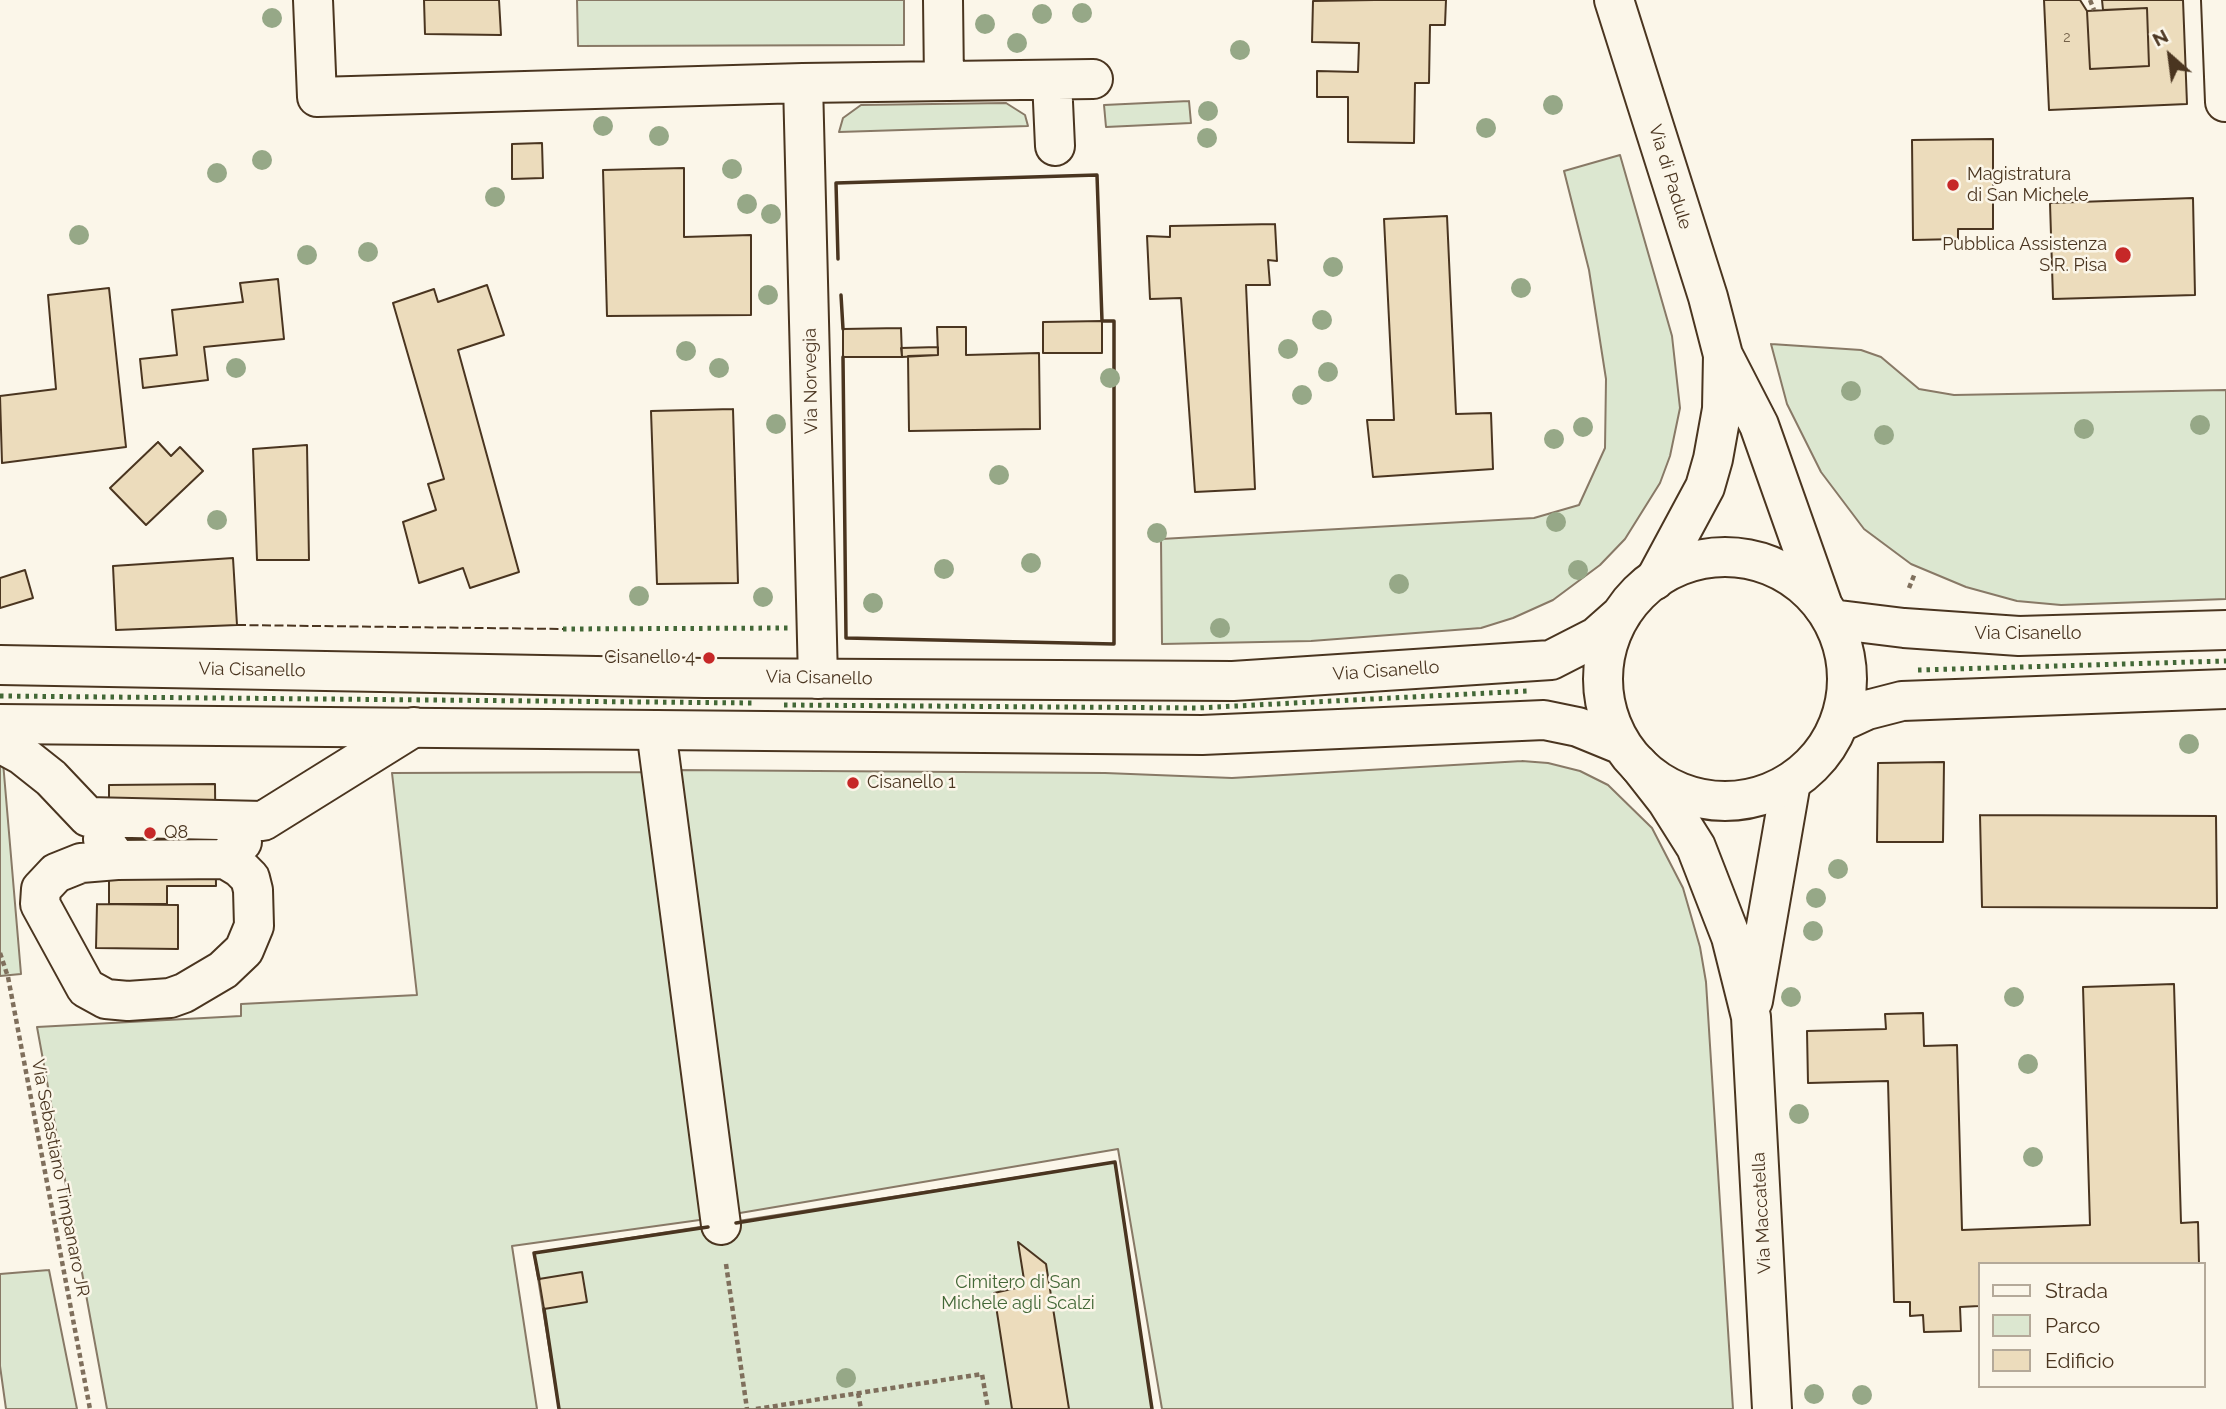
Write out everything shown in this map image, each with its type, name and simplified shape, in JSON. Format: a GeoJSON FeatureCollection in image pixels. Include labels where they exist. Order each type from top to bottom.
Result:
{"type":"FeatureCollection","features":[{"type":"Feature","properties":{"kind":"main road"},"geometry":{"type":"LineString","coordinates":[[313,0],[317,97],[803,83],[1093,79]]}},
{"type":"Feature","properties":{"kind":"main road"},"geometry":{"type":"LineString","coordinates":[[943,0],[944,81]]}},
{"type":"Feature","properties":{"kind":"main road","name":"Via di Padule"},"geometry":{"type":"LineString","coordinates":[[1614,0],[1708,297],[1723,355],[1759,425],[1827,612]]}},
{"type":"Feature","properties":{"kind":"main road"},"geometry":{"type":"LineString","coordinates":[[2221,0],[2225,102]]}},
{"type":"Feature","properties":{"kind":"main road"},"geometry":{"type":"LineString","coordinates":[[1052,80],[1055,146]]}},
{"type":"Feature","properties":{"kind":"main road","name":"Via Norvegia"},"geometry":{"type":"LineString","coordinates":[[803,83],[818,679]]}},
{"type":"Feature","properties":{"kind":"main road","name":"Via di Padule"},"geometry":{"type":"LineString","coordinates":[[1655,580],[1685,527],[1711,468],[1722,409],[1723,355]]}},
{"type":"Feature","properties":{"kind":"main road"},"geometry":{"type":"LineString","coordinates":[[0,724],[1202,735],[1544,720],[1578,727],[1630,754],[1672,789],[1711,800],[1754,797],[1791,782],[1815,761],[1834,737],[1841,722],[1847,677],[1840,637],[1827,612],[1793,578],[1755,561],[1713,558],[1693,562],[1655,580],[1622,614],[1613,632],[1603,670],[1607,709],[1630,754]]}},
{"type":"Feature","properties":{"kind":"main road","name":"Via Cisanello"},"geometry":{"type":"LineString","coordinates":[[1827,612],[1904,628],[2007,636],[2226,630]]}},
{"type":"Feature","properties":{"kind":"main road","name":"Via Cisanello"},"geometry":{"type":"LineString","coordinates":[[0,665],[818,679],[1233,681],[1539,662],[1558,657],[1596,638],[1622,614]]}},
{"type":"Feature","properties":{"kind":"main road"},"geometry":{"type":"LineString","coordinates":[[1841,722],[1867,710],[1902,701],[2226,689]]}},
{"type":"Feature","properties":{"kind":"main road"},"geometry":{"type":"LineString","coordinates":[[225,859],[262,821],[414,727]]}},
{"type":"Feature","properties":{"kind":"main road"},"geometry":{"type":"LineString","coordinates":[[656,730],[721,1225]]}},
{"type":"Feature","properties":{"kind":"main road"},"geometry":{"type":"LineString","coordinates":[[0,743],[22,755],[51,778],[88,817],[117,860]]}},
{"type":"Feature","properties":{"kind":"main road","name":"Via Maccatella"},"geometry":{"type":"LineString","coordinates":[[1630,754],[1679,818],[1696,847],[1731,937],[1751,1017],[1772,1409]]}},
{"type":"Feature","properties":{"kind":"main road","name":"Via Maccatella"},"geometry":{"type":"LineString","coordinates":[[1751,1017],[1791,782]]}},
{"type":"Feature","properties":{"kind":"main road"},"geometry":{"type":"LineString","coordinates":[[88,817],[262,821]]}},
{"type":"Feature","properties":{"kind":"main road"},"geometry":{"type":"LineString","coordinates":[[225,859],[240,868],[250,878],[253,890],[254,926],[244,950],[223,970],[184,993],[170,998],[137,1001],[106,999],[86,988],[40,904],[41,889],[56,873],[81,863],[117,860],[225,859]]}},
{"type":"Feature","properties":{"kind":"path"},"geometry":{"type":"LineString","coordinates":[[2091,0],[2094,10]]}},
{"type":"Feature","properties":{"kind":"path","name":"Via Sebastiano Timpanaro JR"},"geometry":{"type":"LineString","coordinates":[[0,953],[8,977],[90,1409]]}},
{"type":"Feature","properties":{"kind":"path"},"geometry":{"type":"LineString","coordinates":[[721,1225],[747,1409]]}},
{"type":"Feature","properties":{"kind":"path"},"geometry":{"type":"LineString","coordinates":[[756,1409],[982,1374],[988,1409]]}},
{"type":"Feature","properties":{"kind":"path"},"geometry":{"type":"LineString","coordinates":[[858,1392],[861,1409]]}},
{"type":"Feature","properties":{"kind":"green space"},"geometry":{"type":"Polygon","coordinates":[[[577,0],[904,0],[904,45],[578,46],[577,0]]]}},
{"type":"Feature","properties":{"kind":"green space"},"geometry":{"type":"Polygon","coordinates":[[[1189,101],[1191,123],[1106,127],[1104,105],[1189,101]]]}},
{"type":"Feature","properties":{"kind":"green space"},"geometry":{"type":"Polygon","coordinates":[[[1006,103],[1025,115],[1028,126],[839,132],[843,118],[861,105],[1006,103]]]}},
{"type":"Feature","properties":{"kind":"green space"},"geometry":{"type":"Polygon","coordinates":[[[1620,155],[1672,336],[1680,408],[1670,456],[1660,483],[1625,539],[1600,565],[1553,600],[1513,618],[1481,628],[1311,641],[1162,644],[1161,539],[1534,518],[1579,505],[1605,448],[1606,379],[1589,270],[1564,171],[1620,155]]]}},
{"type":"Feature","properties":{"kind":"green space"},"geometry":{"type":"Polygon","coordinates":[[[1771,344],[1861,350],[1881,357],[1919,389],[1954,395],[2226,390],[2226,599],[2061,605],[2017,601],[1966,587],[1911,564],[1864,529],[1821,472],[1787,404],[1771,344]]]}},
{"type":"Feature","properties":{"kind":"green space"},"geometry":{"type":"Polygon","coordinates":[[[1522,761],[1548,763],[1580,771],[1608,785],[1652,828],[1683,888],[1700,947],[1706,982],[1733,1409],[1162,1409],[1118,1149],[734,1214],[673,770],[1105,773],[1232,778],[1522,761]]]}},
{"type":"Feature","properties":{"kind":"green space"},"geometry":{"type":"Polygon","coordinates":[[[0,762],[3,762],[21,974],[0,976],[0,762]]]}},
{"type":"Feature","properties":{"kind":"green space"},"geometry":{"type":"Polygon","coordinates":[[[651,772],[714,1218],[512,1246],[537,1409],[107,1409],[37,1027],[241,1016],[241,1004],[417,995],[392,773],[651,772]]]}},
{"type":"Feature","properties":{"kind":"green space","name":"Cimitero di San Michele agli Scalzi"},"geometry":{"type":"Polygon","coordinates":[[[1115,1162],[1152,1409],[559,1409],[534,1253],[1115,1162]]]}},
{"type":"Feature","properties":{"kind":"green space"},"geometry":{"type":"Polygon","coordinates":[[[49,1270],[77,1409],[6,1409],[0,1366],[0,1274],[49,1270]]]}},
{"type":"Feature","properties":{"kind":"building"},"geometry":{"type":"Polygon","coordinates":[[[424,0],[499,0],[501,35],[425,34],[424,0]]]}},
{"type":"Feature","properties":{"kind":"building"},"geometry":{"type":"Polygon","coordinates":[[[1446,0],[1445,25],[1430,25],[1429,83],[1415,83],[1414,143],[1348,142],[1348,97],[1317,97],[1317,71],[1358,72],[1359,43],[1312,42],[1313,1],[1446,0]]]}},
{"type":"Feature","properties":{"kind":"building"},"geometry":{"type":"Polygon","coordinates":[[[2044,0],[2080,0],[2087,11],[2090,69],[2149,66],[2147,8],[2103,10],[2102,0],[2183,0],[2187,104],[2049,110],[2044,0]]]}},
{"type":"Feature","properties":{"kind":"building"},"geometry":{"type":"Polygon","coordinates":[[[2147,8],[2149,66],[2090,69],[2087,11],[2147,8]]]}},
{"type":"Feature","properties":{"kind":"building","name":"Magistratura di San Michele"},"geometry":{"type":"Polygon","coordinates":[[[1993,139],[1993,229],[1958,229],[1958,239],[1913,240],[1912,140],[1993,139]]]}},
{"type":"Feature","properties":{"kind":"building"},"geometry":{"type":"Polygon","coordinates":[[[542,143],[543,178],[512,179],[512,144],[542,143]]]}},
{"type":"Feature","properties":{"kind":"building"},"geometry":{"type":"Polygon","coordinates":[[[684,168],[684,237],[751,235],[751,315],[607,316],[603,170],[684,168]]]}},
{"type":"Feature","properties":{"kind":"building"},"geometry":{"type":"Polygon","coordinates":[[[2193,198],[2195,295],[2053,299],[2050,203],[2193,198]]]}},
{"type":"Feature","properties":{"kind":"building"},"geometry":{"type":"Polygon","coordinates":[[[1447,216],[1456,414],[1491,413],[1493,469],[1373,477],[1367,420],[1394,420],[1384,219],[1447,216]]]}},
{"type":"Feature","properties":{"kind":"building"},"geometry":{"type":"Polygon","coordinates":[[[1275,224],[1277,261],[1268,260],[1270,285],[1246,285],[1255,489],[1195,492],[1181,298],[1150,299],[1147,236],[1170,237],[1170,226],[1275,224]]]}},
{"type":"Feature","properties":{"kind":"building"},"geometry":{"type":"Polygon","coordinates":[[[278,279],[284,339],[204,347],[208,380],[143,388],[140,359],[177,355],[172,310],[243,302],[240,283],[278,279]]]}},
{"type":"Feature","properties":{"kind":"building"},"geometry":{"type":"Polygon","coordinates":[[[487,285],[504,335],[458,350],[519,572],[470,588],[463,568],[419,583],[403,522],[436,510],[428,484],[444,479],[393,303],[434,289],[438,302],[487,285]]]}},
{"type":"Feature","properties":{"kind":"building"},"geometry":{"type":"Polygon","coordinates":[[[109,288],[126,447],[2,463],[0,396],[56,389],[48,295],[109,288]]]}},
{"type":"Feature","properties":{"kind":"building"},"geometry":{"type":"Polygon","coordinates":[[[1102,321],[1102,353],[1043,353],[1043,322],[1102,321]]]}},
{"type":"Feature","properties":{"kind":"building"},"geometry":{"type":"Polygon","coordinates":[[[937,327],[966,327],[966,355],[1039,353],[1040,429],[909,431],[908,356],[938,355],[937,327]]]}},
{"type":"Feature","properties":{"kind":"building"},"geometry":{"type":"Polygon","coordinates":[[[901,328],[902,357],[843,357],[843,329],[901,328]]]}},
{"type":"Feature","properties":{"kind":"building"},"geometry":{"type":"Polygon","coordinates":[[[938,347],[938,355],[902,357],[901,348],[938,347]]]}},
{"type":"Feature","properties":{"kind":"building"},"geometry":{"type":"Polygon","coordinates":[[[733,409],[738,583],[657,584],[651,411],[733,409]]]}},
{"type":"Feature","properties":{"kind":"building"},"geometry":{"type":"Polygon","coordinates":[[[158,442],[171,456],[180,447],[203,471],[146,525],[110,488],[158,442]]]}},
{"type":"Feature","properties":{"kind":"building"},"geometry":{"type":"Polygon","coordinates":[[[307,445],[309,560],[257,560],[253,449],[307,445]]]}},
{"type":"Feature","properties":{"kind":"building"},"geometry":{"type":"Polygon","coordinates":[[[233,558],[237,625],[116,630],[113,566],[233,558]]]}},
{"type":"Feature","properties":{"kind":"building"},"geometry":{"type":"Polygon","coordinates":[[[25,570],[33,598],[0,608],[0,578],[25,570]]]}},
{"type":"Feature","properties":{"kind":"building"},"geometry":{"type":"Polygon","coordinates":[[[1944,762],[1943,842],[1877,842],[1878,763],[1944,762]]]}},
{"type":"Feature","properties":{"kind":"building"},"geometry":{"type":"Polygon","coordinates":[[[215,784],[216,886],[167,886],[167,904],[109,904],[109,785],[215,784]]]}},
{"type":"Feature","properties":{"kind":"building"},"geometry":{"type":"Polygon","coordinates":[[[1980,815],[2216,816],[2217,908],[1982,907],[1980,815]]]}},
{"type":"Feature","properties":{"kind":"building"},"geometry":{"type":"Polygon","coordinates":[[[97,904],[178,905],[178,949],[96,948],[97,904]]]}},
{"type":"Feature","properties":{"kind":"building"},"geometry":{"type":"Polygon","coordinates":[[[2174,984],[2181,1223],[2198,1222],[2199,1262],[1978,1262],[1978,1306],[1960,1307],[1961,1331],[1924,1332],[1923,1315],[1910,1316],[1910,1302],[1894,1302],[1888,1081],[1808,1083],[1807,1031],[1886,1029],[1885,1014],[1923,1013],[1924,1046],[1957,1045],[1962,1230],[2090,1225],[2083,987],[2174,984]]]}},
{"type":"Feature","properties":{"kind":"building"},"geometry":{"type":"Polygon","coordinates":[[[1018,1242],[1046,1264],[1069,1409],[1012,1409],[994,1293],[1025,1286],[1018,1242]]]}},
{"type":"Feature","properties":{"kind":"building"},"geometry":{"type":"Polygon","coordinates":[[[582,1272],[587,1302],[544,1309],[539,1279],[582,1272]]]}},
{"type":"Feature","properties":{"kind":"hedge"},"geometry":{"type":"LineString","coordinates":[[563,629],[789,628]]}},
{"type":"Feature","properties":{"kind":"hedge"},"geometry":{"type":"LineString","coordinates":[[1918,670],[2226,661]]}},
{"type":"Feature","properties":{"kind":"hedge"},"geometry":{"type":"LineString","coordinates":[[784,705],[1197,708],[1528,691]]}},
{"type":"Feature","properties":{"kind":"hedge"},"geometry":{"type":"LineString","coordinates":[[0,696],[753,703]]}},
{"type":"Feature","properties":{"kind":"fence"},"geometry":{"type":"LineString","coordinates":[[237,625],[563,629]]}},
{"type":"Feature","properties":{"kind":"wall"},"geometry":{"type":"LineString","coordinates":[[838,259],[836,183],[1097,175],[1102,321],[1114,321],[1114,644],[846,638],[843,357]]}},
{"type":"Feature","properties":{"kind":"wall"},"geometry":{"type":"LineString","coordinates":[[841,295],[843,329]]}},
{"type":"Feature","properties":{"kind":"wall"},"geometry":{"type":"LineString","coordinates":[[736,1223],[1115,1162],[1152,1409]]}},
{"type":"Feature","properties":{"kind":"wall"},"geometry":{"type":"LineString","coordinates":[[539,1279],[534,1253],[708,1227]]}},
{"type":"Feature","properties":{"kind":"wall"},"geometry":{"type":"LineString","coordinates":[[544,1309],[559,1409]]}},
{"type":"Feature","properties":{"kind":"place","name":"Magistratura di San Michele"},"geometry":{"type":"Point","coordinates":[1953,185]}},
{"type":"Feature","properties":{"kind":"place","name":"Pubblica Assistenza S.R. Pisa"},"geometry":{"type":"Point","coordinates":[2123,255]}},
{"type":"Feature","properties":{"kind":"place","name":"Cisanello 4"},"geometry":{"type":"Point","coordinates":[709,658]}},
{"type":"Feature","properties":{"kind":"place","name":"Cisanello 1"},"geometry":{"type":"Point","coordinates":[853,783]}},
{"type":"Feature","properties":{"kind":"place","name":"Q8"},"geometry":{"type":"Point","coordinates":[150,833]}}]}
